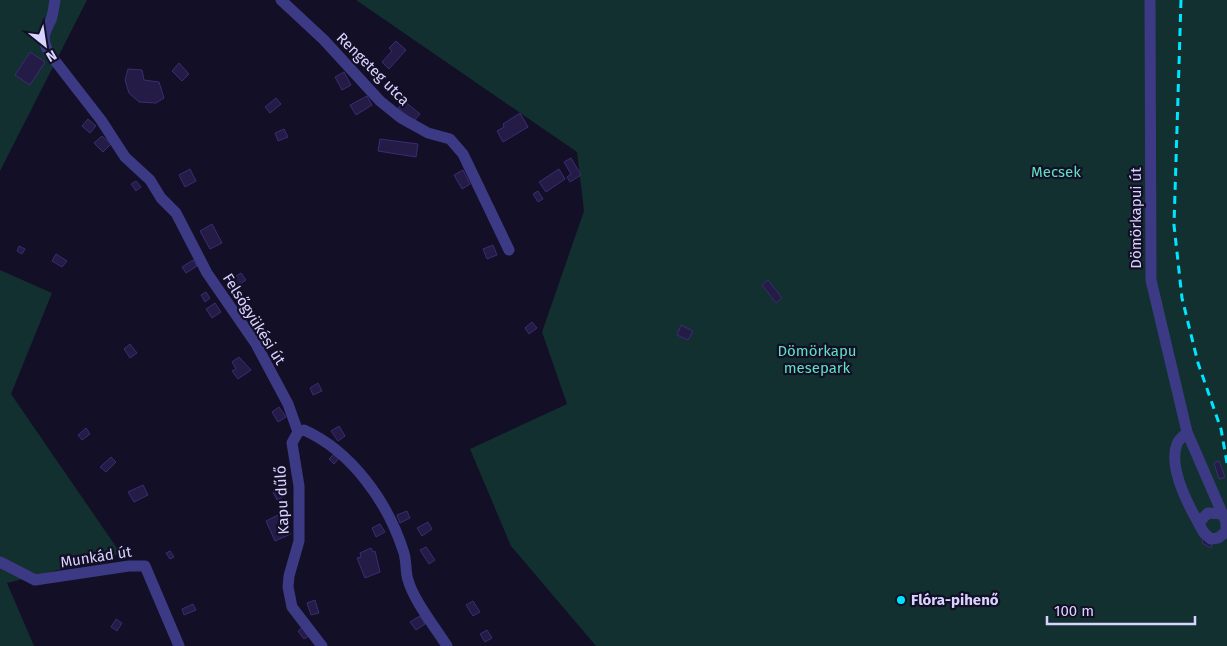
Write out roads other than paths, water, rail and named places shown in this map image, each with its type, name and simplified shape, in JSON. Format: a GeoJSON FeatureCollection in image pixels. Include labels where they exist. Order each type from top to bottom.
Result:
{"type":"FeatureCollection","features":[{"type":"Feature","properties":{"kind":"street","name":"Felsőgyükési út"},"geometry":{"type":"LineString","coordinates":[[55,0],[51,18],[43,33],[43,41],[49,53],[100,120],[125,157],[150,180],[161,198],[176,214],[222,297],[256,344],[288,404],[298,432]]}},
{"type":"Feature","properties":{"kind":"street","name":"Rengeteg utca"},"geometry":{"type":"LineString","coordinates":[[281,0],[324,40],[380,101],[401,118],[428,134],[450,139],[463,154],[509,250]]}},
{"type":"Feature","properties":{"kind":"street","name":"Dömörkapui út"},"geometry":{"type":"LineString","coordinates":[[1150,0],[1151,280],[1187,432],[1226,522],[1227,533],[1218,538],[1211,539],[1198,521],[1178,480],[1175,463],[1177,443],[1187,432]]}},
{"type":"Feature","properties":{"kind":"street"},"geometry":{"type":"LineString","coordinates":[[298,432],[304,430],[318,437],[334,449],[357,470],[381,500],[404,550],[408,581],[447,646]]}},
{"type":"Feature","properties":{"kind":"street","name":"Kapu dűlő"},"geometry":{"type":"LineString","coordinates":[[298,432],[292,444],[298,486],[300,541],[289,576],[288,587],[292,607],[322,646]]}},
{"type":"Feature","properties":{"kind":"street"},"geometry":{"type":"LineString","coordinates":[[1198,521],[1208,513],[1222,514]]}},
{"type":"Feature","properties":{"kind":"street","name":"Munkád út"},"geometry":{"type":"LineString","coordinates":[[0,562],[35,580],[129,566],[145,566],[179,646]]}},
{"type":"Feature","properties":{"kind":"railway"},"geometry":{"type":"LineString","coordinates":[[1181,0],[1174,225],[1182,298],[1198,363],[1221,429],[1227,463]]}},
{"type":"Feature","properties":{"kind":"place","name":"Flóra-pihenő"},"geometry":{"type":"Point","coordinates":[901,600]}},
{"type":"Feature","properties":{"kind":"park label","name":"Mecsek"},"geometry":{"type":"Point","coordinates":[1056,172]}},
{"type":"Feature","properties":{"kind":"park label","name":"Dömörkapu mesepark"},"geometry":{"type":"Point","coordinates":[817,360]}}]}
